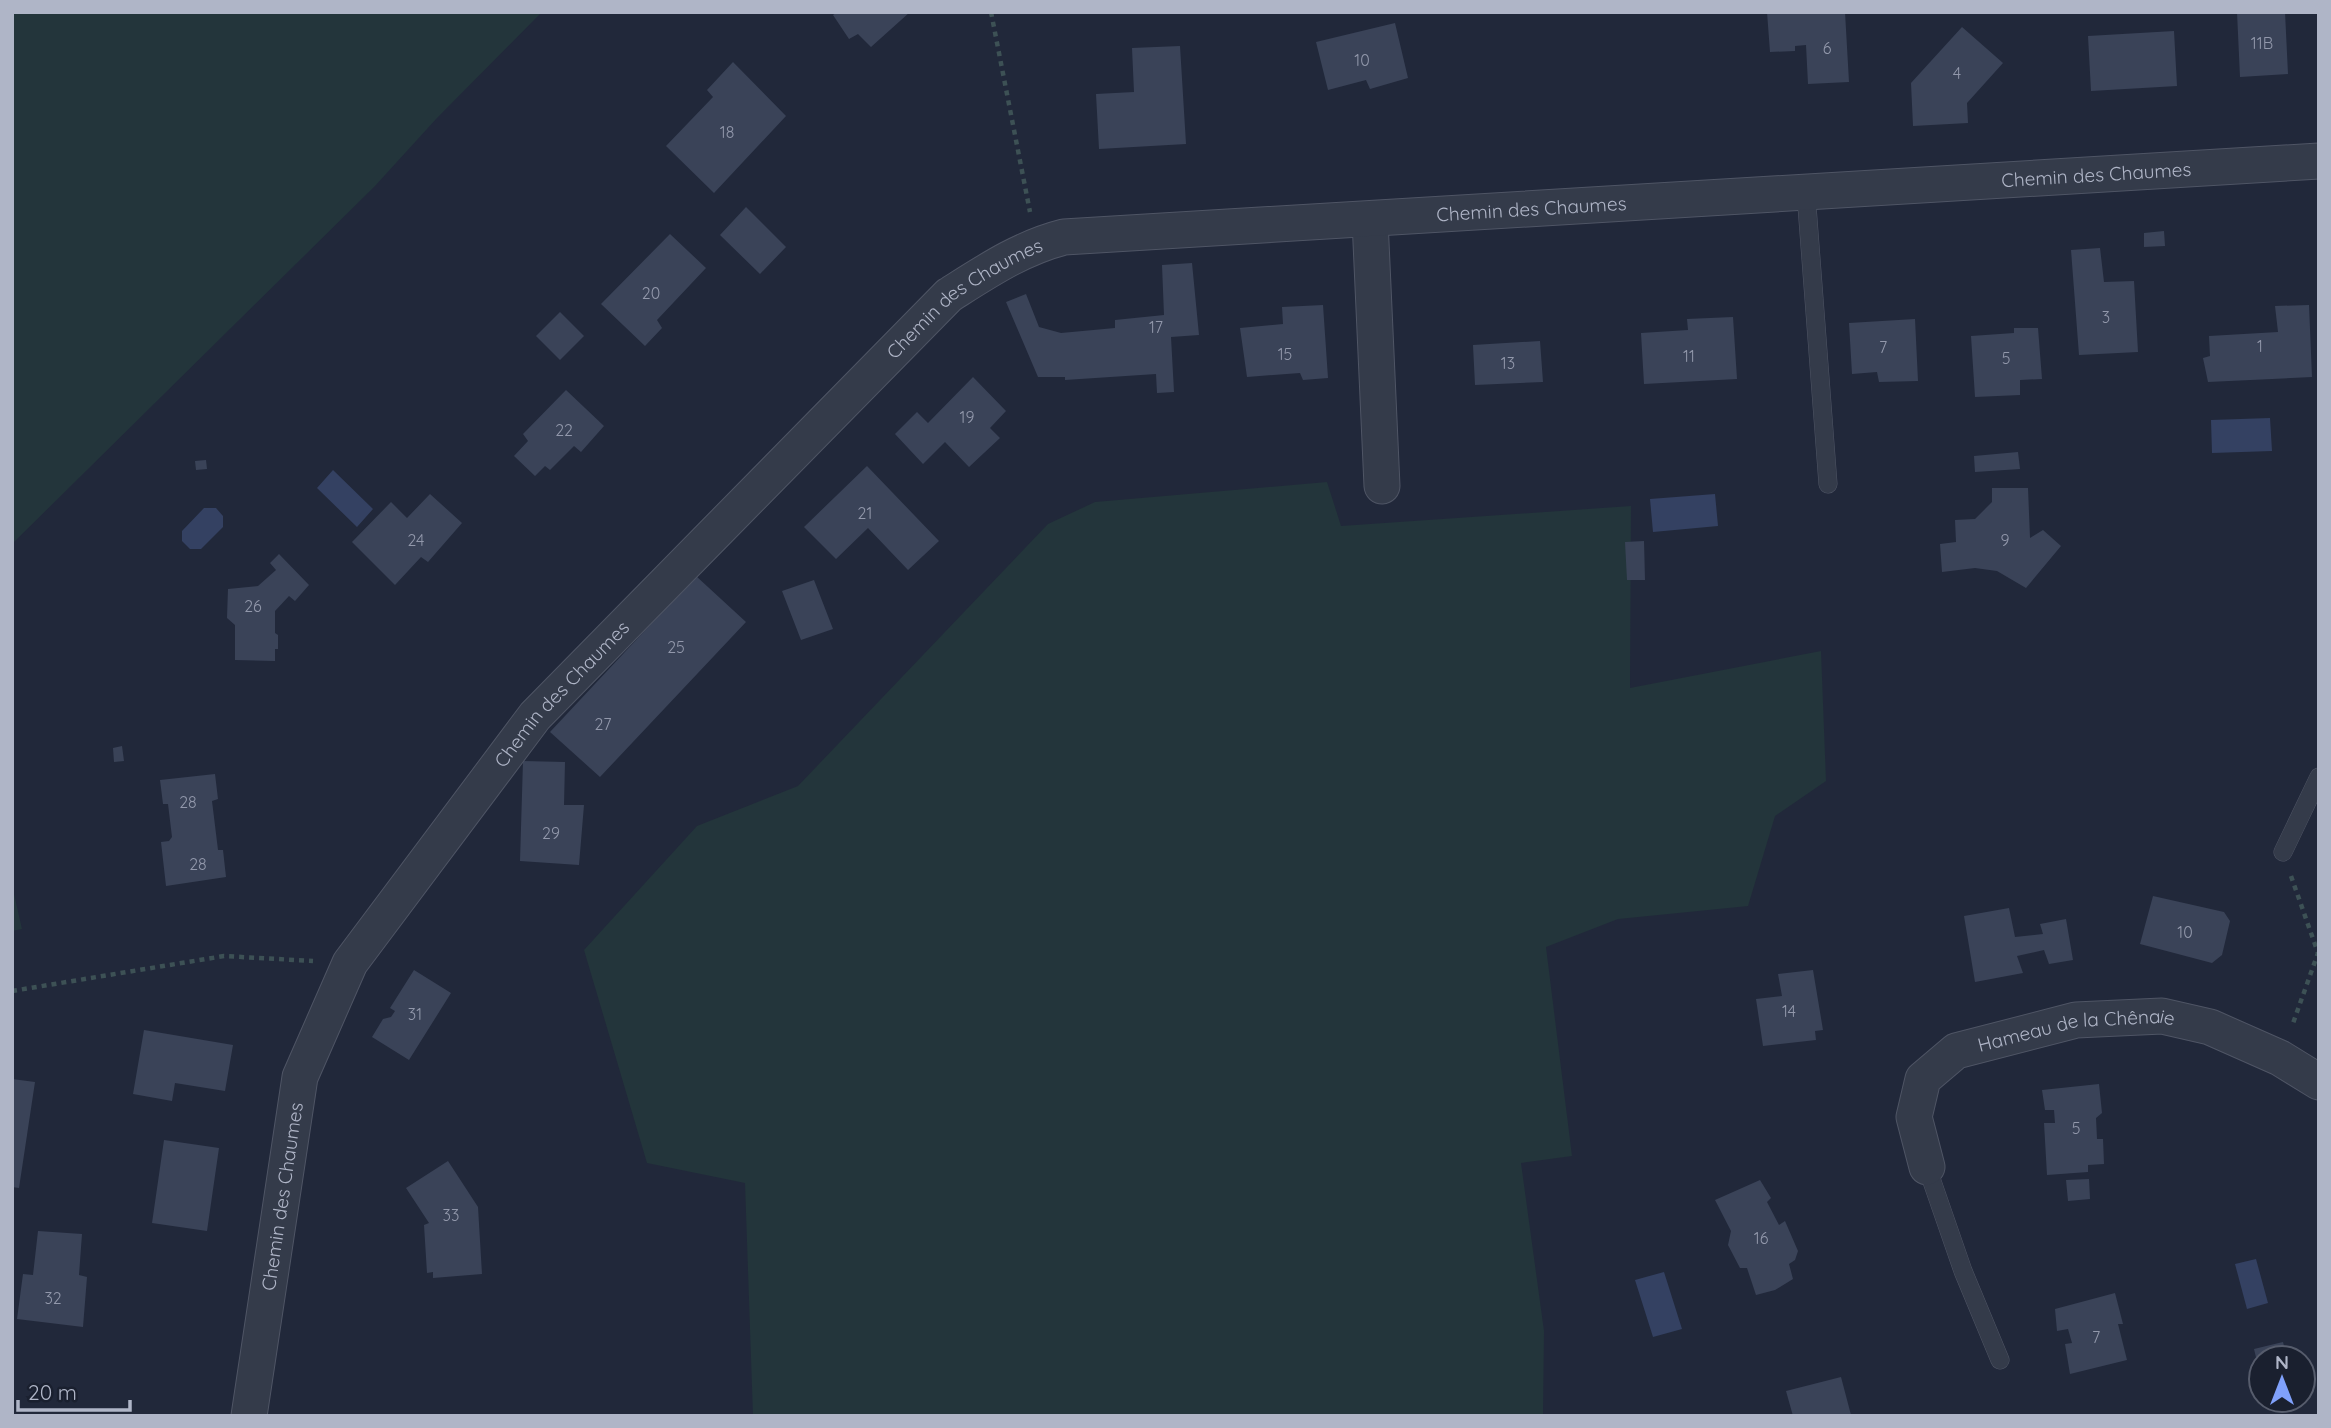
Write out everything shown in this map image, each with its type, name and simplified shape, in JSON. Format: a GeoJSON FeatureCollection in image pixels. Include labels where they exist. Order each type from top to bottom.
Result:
{"type":"FeatureCollection","features":[{"type":"Feature","properties":{"kind":"street","name":"Chemin des Chaumes"},"geometry":{"type":"LineString","coordinates":[[249,1416],[300,1077],[350,963],[536,716],[949,295],[1010,257],[1036,244],[1064,237],[2319,161]]}},
{"type":"Feature","properties":{"kind":"street"},"geometry":{"type":"LineString","coordinates":[[1370,220],[1382,486]]}},
{"type":"Feature","properties":{"kind":"street","name":"Hameau de la Chênaie"},"geometry":{"type":"LineString","coordinates":[[1927,1167],[1914,1116],[1923,1079],[1956,1051],[2076,1020],[2162,1016],[2210,1027],[2280,1058],[2319,1082]]}},
{"type":"Feature","properties":{"kind":"lane"},"geometry":{"type":"LineString","coordinates":[[1806,193],[1828,484]]}},
{"type":"Feature","properties":{"kind":"lane"},"geometry":{"type":"LineString","coordinates":[[2283,852],[2319,777]]}},
{"type":"Feature","properties":{"kind":"lane"},"geometry":{"type":"LineString","coordinates":[[1927,1167],[1963,1271],[2000,1360]]}},
{"type":"Feature","properties":{"kind":"path"},"geometry":{"type":"LineString","coordinates":[[991,12],[1036,244]]}},
{"type":"Feature","properties":{"kind":"path"},"geometry":{"type":"LineString","coordinates":[[2280,1058],[2318,953],[2283,852]]}},
{"type":"Feature","properties":{"kind":"path"},"geometry":{"type":"LineString","coordinates":[[12,991],[224,956],[350,963]]}},
{"type":"Feature","properties":{"kind":"shaded area"},"geometry":{"type":"Polygon","coordinates":[[[12,12],[542,12],[437,118],[375,186],[12,544],[12,12]]]}},
{"type":"Feature","properties":{"kind":"shaded area"},"geometry":{"type":"Polygon","coordinates":[[[1327,482],[1341,526],[1631,506],[1630,688],[1821,651],[1826,781],[1775,816],[1748,906],[1618,919],[1546,947],[1572,1156],[1521,1163],[1544,1331],[1543,1414],[753,1416],[745,1183],[647,1163],[584,950],[697,826],[798,786],[1048,524],[1095,502],[1327,482]]]}},
{"type":"Feature","properties":{"kind":"shaded area"},"geometry":{"type":"Polygon","coordinates":[[[12,885],[22,929],[12,931],[12,885]]]}},
{"type":"Feature","properties":{"kind":"water"},"geometry":{"type":"Polygon","coordinates":[[[2270,418],[2272,451],[2212,453],[2211,420],[2270,418]]]}},
{"type":"Feature","properties":{"kind":"water"},"geometry":{"type":"Polygon","coordinates":[[[333,470],[373,509],[357,527],[317,488],[333,470]]]}},
{"type":"Feature","properties":{"kind":"water"},"geometry":{"type":"Polygon","coordinates":[[[1715,494],[1718,526],[1653,532],[1650,499],[1715,494]]]}},
{"type":"Feature","properties":{"kind":"water"},"geometry":{"type":"Polygon","coordinates":[[[204,508],[216,508],[223,516],[223,527],[201,549],[190,549],[182,541],[182,531],[204,508]]]}},
{"type":"Feature","properties":{"kind":"water"},"geometry":{"type":"Polygon","coordinates":[[[2256,1259],[2268,1303],[2247,1309],[2235,1264],[2256,1259]]]}},
{"type":"Feature","properties":{"kind":"water"},"geometry":{"type":"Polygon","coordinates":[[[1664,1272],[1682,1329],[1653,1337],[1635,1280],[1664,1272]]]}},
{"type":"Feature","properties":{"kind":"building"},"geometry":{"type":"Polygon","coordinates":[[[837,12],[910,12],[871,47],[858,34],[849,39],[833,15],[837,12]]]}},
{"type":"Feature","properties":{"kind":"building"},"geometry":{"type":"Polygon","coordinates":[[[1767,12],[1845,12],[1849,82],[1808,84],[1806,45],[1795,46],[1795,51],[1770,52],[1767,12]]]}},
{"type":"Feature","properties":{"kind":"building"},"geometry":{"type":"Polygon","coordinates":[[[2237,12],[2285,12],[2288,74],[2240,77],[2237,12]]]}},
{"type":"Feature","properties":{"kind":"building"},"geometry":{"type":"Polygon","coordinates":[[[1395,23],[1408,78],[1370,89],[1366,80],[1328,90],[1316,42],[1395,23]]]}},
{"type":"Feature","properties":{"kind":"building"},"geometry":{"type":"Polygon","coordinates":[[[1962,27],[2003,63],[1967,103],[1968,123],[1913,126],[1911,83],[1962,27]]]}},
{"type":"Feature","properties":{"kind":"building"},"geometry":{"type":"Polygon","coordinates":[[[2174,31],[2177,86],[2091,91],[2088,36],[2174,31]]]}},
{"type":"Feature","properties":{"kind":"building"},"geometry":{"type":"Polygon","coordinates":[[[1180,46],[1186,144],[1099,149],[1096,94],[1134,92],[1132,48],[1180,46]]]}},
{"type":"Feature","properties":{"kind":"building"},"geometry":{"type":"Polygon","coordinates":[[[733,62],[786,116],[714,193],[666,146],[713,97],[707,90],[733,62]]]}},
{"type":"Feature","properties":{"kind":"building"},"geometry":{"type":"Polygon","coordinates":[[[746,207],[786,247],[760,274],[720,235],[746,207]]]}},
{"type":"Feature","properties":{"kind":"building"},"geometry":{"type":"Polygon","coordinates":[[[2164,231],[2165,246],[2144,247],[2144,233],[2164,231]]]}},
{"type":"Feature","properties":{"kind":"building"},"geometry":{"type":"Polygon","coordinates":[[[670,234],[706,268],[657,320],[662,328],[645,346],[601,304],[670,234]]]}},
{"type":"Feature","properties":{"kind":"building"},"geometry":{"type":"Polygon","coordinates":[[[2100,248],[2104,282],[2134,281],[2138,352],[2079,355],[2071,250],[2100,248]]]}},
{"type":"Feature","properties":{"kind":"building"},"geometry":{"type":"Polygon","coordinates":[[[1192,263],[1199,335],[1171,337],[1174,392],[1157,393],[1156,374],[1065,380],[1065,377],[1038,377],[1006,302],[1026,294],[1039,327],[1061,333],[1115,328],[1115,320],[1164,315],[1162,265],[1192,263]]]}},
{"type":"Feature","properties":{"kind":"building"},"geometry":{"type":"Polygon","coordinates":[[[1323,305],[1328,378],[1303,380],[1300,373],[1247,377],[1240,328],[1283,324],[1282,307],[1323,305]]]}},
{"type":"Feature","properties":{"kind":"building"},"geometry":{"type":"Polygon","coordinates":[[[2309,305],[2312,377],[2208,382],[2203,358],[2210,356],[2209,336],[2278,332],[2275,306],[2309,305]]]}},
{"type":"Feature","properties":{"kind":"building"},"geometry":{"type":"Polygon","coordinates":[[[560,312],[584,336],[560,360],[536,336],[560,312]]]}},
{"type":"Feature","properties":{"kind":"building"},"geometry":{"type":"Polygon","coordinates":[[[1733,317],[1737,379],[1644,384],[1641,333],[1688,330],[1687,319],[1733,317]]]}},
{"type":"Feature","properties":{"kind":"building"},"geometry":{"type":"Polygon","coordinates":[[[1915,319],[1918,381],[1879,382],[1877,372],[1852,374],[1849,323],[1915,319]]]}},
{"type":"Feature","properties":{"kind":"building"},"geometry":{"type":"Polygon","coordinates":[[[2014,328],[2038,328],[2042,379],[2020,380],[2020,395],[1975,397],[1971,336],[2014,333],[2014,328]]]}},
{"type":"Feature","properties":{"kind":"building"},"geometry":{"type":"Polygon","coordinates":[[[1540,341],[1543,382],[1475,385],[1473,345],[1540,341]]]}},
{"type":"Feature","properties":{"kind":"building"},"geometry":{"type":"Polygon","coordinates":[[[973,377],[1006,411],[990,428],[1000,438],[969,467],[945,442],[923,464],[895,434],[917,412],[928,423],[973,377]]]}},
{"type":"Feature","properties":{"kind":"building"},"geometry":{"type":"Polygon","coordinates":[[[566,390],[604,426],[581,452],[574,446],[550,470],[545,466],[535,476],[514,456],[528,441],[523,434],[566,390]]]}},
{"type":"Feature","properties":{"kind":"building"},"geometry":{"type":"Polygon","coordinates":[[[2018,452],[2020,469],[1975,472],[1974,456],[2018,452]]]}},
{"type":"Feature","properties":{"kind":"building"},"geometry":{"type":"Polygon","coordinates":[[[206,460],[207,469],[196,470],[195,461],[206,460]]]}},
{"type":"Feature","properties":{"kind":"building"},"geometry":{"type":"Polygon","coordinates":[[[867,466],[939,541],[908,570],[868,528],[836,559],[804,527],[867,466]]]}},
{"type":"Feature","properties":{"kind":"building"},"geometry":{"type":"Polygon","coordinates":[[[1992,488],[2028,488],[2030,538],[2043,530],[2061,546],[2026,588],[1997,571],[1975,568],[1942,572],[1940,544],[1956,542],[1955,520],[1975,519],[1992,502],[1992,488]]]}},
{"type":"Feature","properties":{"kind":"building"},"geometry":{"type":"Polygon","coordinates":[[[430,494],[462,523],[428,562],[421,557],[395,585],[352,542],[391,502],[407,518],[430,494]]]}},
{"type":"Feature","properties":{"kind":"building"},"geometry":{"type":"Polygon","coordinates":[[[1644,541],[1645,580],[1627,580],[1625,542],[1644,541]]]}},
{"type":"Feature","properties":{"kind":"building"},"geometry":{"type":"Polygon","coordinates":[[[279,554],[309,585],[295,601],[289,596],[275,611],[278,649],[275,649],[275,661],[235,660],[235,625],[227,618],[228,589],[258,586],[276,570],[270,563],[279,554]]]}},
{"type":"Feature","properties":{"kind":"building"},"geometry":{"type":"Polygon","coordinates":[[[696,576],[746,622],[600,777],[550,732],[696,576]]]}},
{"type":"Feature","properties":{"kind":"building"},"geometry":{"type":"Polygon","coordinates":[[[814,580],[833,629],[801,640],[782,591],[814,580]]]}},
{"type":"Feature","properties":{"kind":"building"},"geometry":{"type":"Polygon","coordinates":[[[122,746],[124,761],[114,762],[113,748],[122,746]]]}},
{"type":"Feature","properties":{"kind":"building"},"geometry":{"type":"Polygon","coordinates":[[[523,761],[565,762],[564,805],[584,805],[579,865],[520,861],[523,761]]]}},
{"type":"Feature","properties":{"kind":"building"},"geometry":{"type":"Polygon","coordinates":[[[215,774],[218,799],[212,801],[218,850],[223,850],[226,877],[166,886],[161,842],[169,841],[172,837],[168,804],[163,804],[160,780],[215,774]]]}},
{"type":"Feature","properties":{"kind":"building"},"geometry":{"type":"Polygon","coordinates":[[[2153,896],[2224,912],[2230,921],[2222,955],[2212,963],[2140,944],[2153,896]]]}},
{"type":"Feature","properties":{"kind":"building"},"geometry":{"type":"Polygon","coordinates":[[[2009,908],[2015,937],[2043,934],[2040,924],[2066,919],[2073,960],[2049,964],[2044,950],[2017,956],[2023,973],[1975,982],[1964,916],[2009,908]]]}},
{"type":"Feature","properties":{"kind":"building"},"geometry":{"type":"Polygon","coordinates":[[[414,970],[451,993],[409,1060],[372,1037],[383,1019],[391,1017],[395,1011],[390,1008],[414,970]]]}},
{"type":"Feature","properties":{"kind":"building"},"geometry":{"type":"Polygon","coordinates":[[[1813,970],[1823,1030],[1815,1031],[1816,1040],[1763,1046],[1756,999],[1782,996],[1778,974],[1813,970]]]}},
{"type":"Feature","properties":{"kind":"building"},"geometry":{"type":"Polygon","coordinates":[[[144,1030],[233,1045],[225,1091],[175,1083],[172,1101],[133,1094],[144,1030]]]}},
{"type":"Feature","properties":{"kind":"building"},"geometry":{"type":"Polygon","coordinates":[[[12,1079],[35,1082],[19,1188],[12,1187],[12,1079]]]}},
{"type":"Feature","properties":{"kind":"building"},"geometry":{"type":"Polygon","coordinates":[[[2099,1084],[2102,1113],[2096,1118],[2097,1139],[2103,1139],[2104,1164],[2088,1165],[2088,1172],[2047,1175],[2044,1123],[2055,1123],[2054,1110],[2045,1110],[2042,1090],[2099,1084]]]}},
{"type":"Feature","properties":{"kind":"building"},"geometry":{"type":"Polygon","coordinates":[[[164,1140],[219,1148],[207,1231],[152,1223],[164,1140]]]}},
{"type":"Feature","properties":{"kind":"building"},"geometry":{"type":"Polygon","coordinates":[[[448,1161],[478,1207],[482,1274],[433,1278],[433,1272],[427,1273],[424,1225],[429,1223],[406,1188],[448,1161]]]}},
{"type":"Feature","properties":{"kind":"building"},"geometry":{"type":"Polygon","coordinates":[[[2089,1179],[2090,1199],[2068,1201],[2066,1180],[2089,1179]]]}},
{"type":"Feature","properties":{"kind":"building"},"geometry":{"type":"Polygon","coordinates":[[[1760,1180],[1771,1198],[1767,1202],[1779,1225],[1785,1221],[1798,1251],[1795,1260],[1789,1264],[1793,1279],[1775,1290],[1756,1295],[1747,1268],[1740,1268],[1728,1245],[1731,1231],[1715,1200],[1760,1180]]]}},
{"type":"Feature","properties":{"kind":"building"},"geometry":{"type":"Polygon","coordinates":[[[38,1231],[82,1234],[79,1275],[87,1277],[83,1327],[17,1319],[23,1274],[33,1275],[38,1231]]]}},
{"type":"Feature","properties":{"kind":"building"},"geometry":{"type":"Polygon","coordinates":[[[2115,1293],[2123,1324],[2118,1324],[2127,1360],[2070,1374],[2065,1344],[2072,1343],[2068,1329],[2057,1331],[2055,1309],[2115,1293]]]}},
{"type":"Feature","properties":{"kind":"building"},"geometry":{"type":"Polygon","coordinates":[[[1841,1377],[1851,1415],[1793,1416],[1786,1391],[1841,1377]]]}}]}
